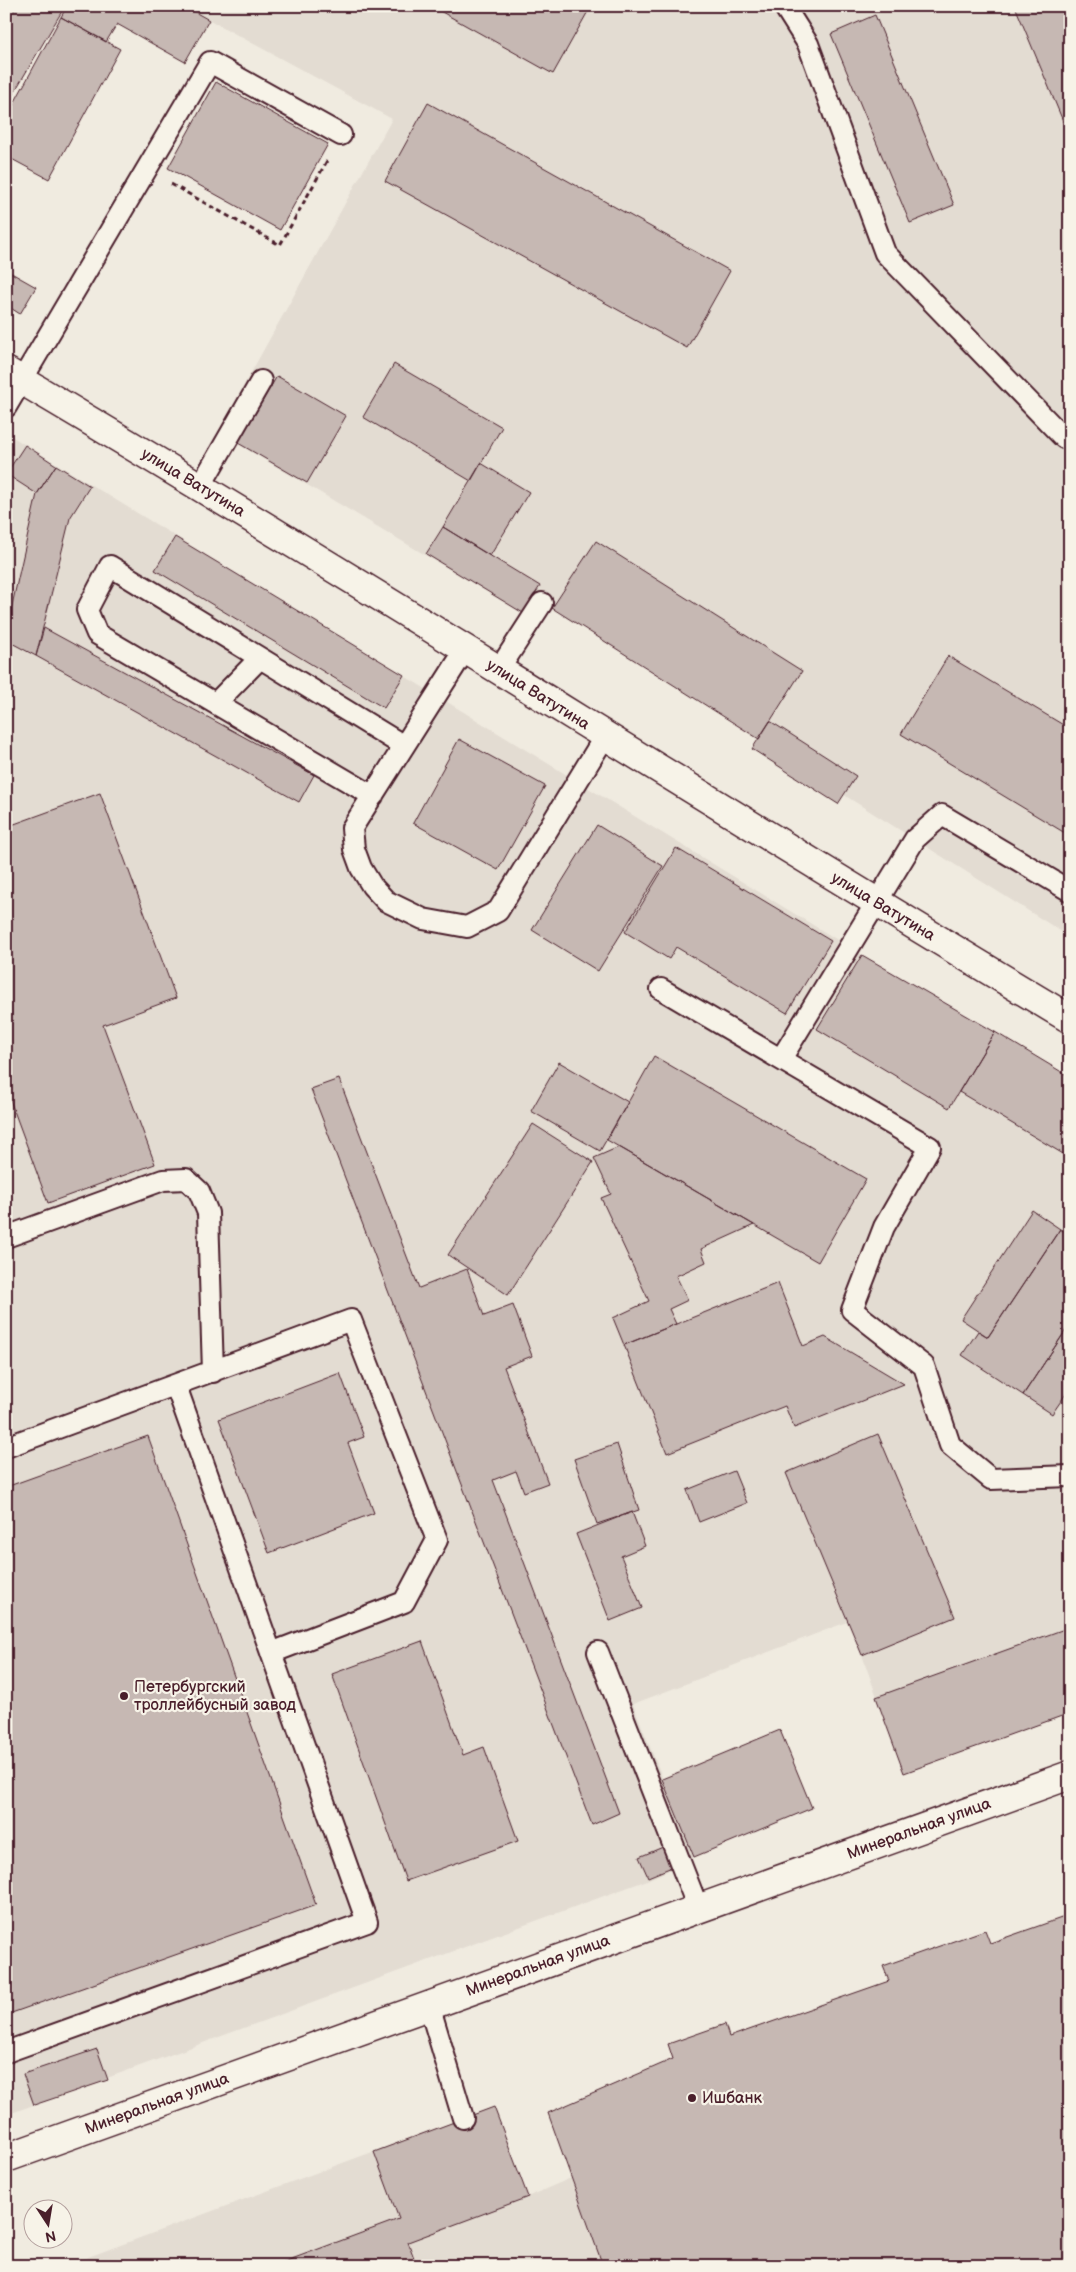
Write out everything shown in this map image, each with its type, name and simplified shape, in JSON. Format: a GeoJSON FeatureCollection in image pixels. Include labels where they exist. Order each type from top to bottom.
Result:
{"type":"FeatureCollection","features":[{"type":"Feature","properties":{"kind":"street","name":"улица Ватутина"},"geometry":{"type":"LineString","coordinates":[[15,376],[200,487],[876,903],[1070,1019]]}},
{"type":"Feature","properties":{"kind":"street","name":"Минеральная улица"},"geometry":{"type":"LineString","coordinates":[[6,2158],[1070,1775]]}},
{"type":"Feature","properties":{"kind":"lane"},"geometry":{"type":"LineString","coordinates":[[784,6],[808,44],[885,252],[1064,438]]}},
{"type":"Feature","properties":{"kind":"lane"},"geometry":{"type":"LineString","coordinates":[[6,407],[15,376],[146,170],[210,62],[341,135]]}},
{"type":"Feature","properties":{"kind":"lane"},"geometry":{"type":"LineString","coordinates":[[200,487],[261,381]]}},
{"type":"Feature","properties":{"kind":"lane"},"geometry":{"type":"LineString","coordinates":[[373,796],[97,634],[87,610],[110,566],[404,746]]}},
{"type":"Feature","properties":{"kind":"lane"},"geometry":{"type":"LineString","coordinates":[[498,671],[542,603]]}},
{"type":"Feature","properties":{"kind":"lane"},"geometry":{"type":"LineString","coordinates":[[465,650],[352,828],[354,849],[361,868],[372,886],[386,901],[423,919],[467,928],[498,911],[605,736]]}},
{"type":"Feature","properties":{"kind":"lane"},"geometry":{"type":"LineString","coordinates":[[216,703],[260,658]]}},
{"type":"Feature","properties":{"kind":"lane"},"geometry":{"type":"LineString","coordinates":[[781,1059],[915,839],[942,815],[1070,891]]}},
{"type":"Feature","properties":{"kind":"lane"},"geometry":{"type":"LineString","coordinates":[[661,989],[930,1147],[884,1228],[852,1310],[924,1366],[950,1445],[991,1479],[1070,1476]]}},
{"type":"Feature","properties":{"kind":"lane"},"geometry":{"type":"LineString","coordinates":[[6,1237],[163,1180],[186,1179],[199,1191],[208,1213],[213,1372]]}},
{"type":"Feature","properties":{"kind":"lane"},"geometry":{"type":"LineString","coordinates":[[6,1447],[351,1320],[437,1540],[404,1602],[271,1653]]}},
{"type":"Feature","properties":{"kind":"lane"},"geometry":{"type":"LineString","coordinates":[[6,2052],[367,1922],[176,1386]]}},
{"type":"Feature","properties":{"kind":"lane"},"geometry":{"type":"LineString","coordinates":[[598,1652],[698,1908]]}},
{"type":"Feature","properties":{"kind":"lane"},"geometry":{"type":"LineString","coordinates":[[429,2005],[463,2118]]}},
{"type":"Feature","properties":{"kind":"path"},"geometry":{"type":"LineString","coordinates":[[146,170],[280,245],[341,135]]}},
{"type":"Feature","properties":{"kind":"shaded area"},"geometry":{"type":"Polygon","coordinates":[[[184,6],[1070,6],[1070,937],[844,795],[838,804],[752,749],[759,739],[552,608],[533,597],[523,613],[218,432],[392,119],[184,6]]]}},
{"type":"Feature","properties":{"kind":"shaded area"},"geometry":{"type":"Polygon","coordinates":[[[6,433],[849,947],[1070,1077],[1070,1713],[904,1773],[862,1655],[847,1622],[633,1704],[694,1857],[689,1861],[645,1881],[6,2115],[6,433]]]}},
{"type":"Feature","properties":{"kind":"shaded area"},"geometry":{"type":"Polygon","coordinates":[[[494,2107],[527,2197],[571,2178],[603,2266],[64,2266],[494,2107]]]}},
{"type":"Feature","properties":{"kind":"building"},"geometry":{"type":"Polygon","coordinates":[[[16,6],[65,6],[12,96],[6,93],[6,24],[16,6]]]}},
{"type":"Feature","properties":{"kind":"building"},"geometry":{"type":"Polygon","coordinates":[[[67,6],[184,6],[209,20],[185,62],[117,24],[106,42],[61,17],[67,6]]]}},
{"type":"Feature","properties":{"kind":"building"},"geometry":{"type":"Polygon","coordinates":[[[431,6],[591,6],[553,74],[431,6]]]}},
{"type":"Feature","properties":{"kind":"building"},"geometry":{"type":"Polygon","coordinates":[[[1015,6],[1070,6],[1070,138],[1015,6]]]}},
{"type":"Feature","properties":{"kind":"building"},"geometry":{"type":"Polygon","coordinates":[[[875,15],[954,205],[910,223],[831,34],[875,15]]]}},
{"type":"Feature","properties":{"kind":"building"},"geometry":{"type":"Polygon","coordinates":[[[61,17],[120,49],[49,179],[6,156],[6,118],[61,17]]]}},
{"type":"Feature","properties":{"kind":"building"},"geometry":{"type":"Polygon","coordinates":[[[216,82],[328,144],[280,230],[168,168],[216,82]]]}},
{"type":"Feature","properties":{"kind":"building"},"geometry":{"type":"Polygon","coordinates":[[[428,103],[730,271],[687,348],[385,181],[428,103]]]}},
{"type":"Feature","properties":{"kind":"building"},"geometry":{"type":"Polygon","coordinates":[[[6,270],[36,287],[20,314],[6,305],[6,270]]]}},
{"type":"Feature","properties":{"kind":"building"},"geometry":{"type":"Polygon","coordinates":[[[394,364],[502,427],[471,481],[363,417],[394,364]]]}},
{"type":"Feature","properties":{"kind":"building"},"geometry":{"type":"Polygon","coordinates":[[[277,376],[346,416],[307,483],[238,443],[277,376]]]}},
{"type":"Feature","properties":{"kind":"building"},"geometry":{"type":"Polygon","coordinates":[[[25,445],[56,465],[37,494],[6,474],[25,445]]]}},
{"type":"Feature","properties":{"kind":"building"},"geometry":{"type":"Polygon","coordinates":[[[481,463],[529,492],[490,556],[443,527],[481,463]]]}},
{"type":"Feature","properties":{"kind":"building"},"geometry":{"type":"Polygon","coordinates":[[[56,465],[90,486],[70,518],[36,656],[6,640],[6,632],[37,494],[56,465]]]}},
{"type":"Feature","properties":{"kind":"building"},"geometry":{"type":"Polygon","coordinates":[[[443,527],[540,586],[523,613],[426,554],[443,527]]]}},
{"type":"Feature","properties":{"kind":"building"},"geometry":{"type":"Polygon","coordinates":[[[175,537],[404,675],[384,708],[155,570],[175,537]]]}},
{"type":"Feature","properties":{"kind":"building"},"geometry":{"type":"Polygon","coordinates":[[[596,541],[802,671],[759,739],[552,608],[596,541]]]}},
{"type":"Feature","properties":{"kind":"building"},"geometry":{"type":"Polygon","coordinates":[[[44,628],[314,775],[299,802],[36,656],[44,628]]]}},
{"type":"Feature","properties":{"kind":"building"},"geometry":{"type":"Polygon","coordinates":[[[948,656],[1070,729],[1070,836],[901,734],[948,656]]]}},
{"type":"Feature","properties":{"kind":"building"},"geometry":{"type":"Polygon","coordinates":[[[770,721],[856,776],[838,804],[752,749],[770,721]]]}},
{"type":"Feature","properties":{"kind":"building"},"geometry":{"type":"Polygon","coordinates":[[[459,739],[545,786],[498,870],[413,823],[459,739]]]}},
{"type":"Feature","properties":{"kind":"building"},"geometry":{"type":"Polygon","coordinates":[[[100,793],[176,998],[103,1025],[155,1164],[48,1203],[6,1089],[6,827],[100,793]]]}},
{"type":"Feature","properties":{"kind":"building"},"geometry":{"type":"Polygon","coordinates":[[[597,825],[663,866],[598,971],[532,930],[597,825]]]}},
{"type":"Feature","properties":{"kind":"building"},"geometry":{"type":"Polygon","coordinates":[[[676,848],[831,941],[787,1013],[676,947],[669,959],[625,932],[676,848]]]}},
{"type":"Feature","properties":{"kind":"building"},"geometry":{"type":"Polygon","coordinates":[[[862,955],[995,1032],[949,1108],[817,1029],[862,955]]]}},
{"type":"Feature","properties":{"kind":"building"},"geometry":{"type":"Polygon","coordinates":[[[995,1032],[1070,1077],[1070,1158],[959,1092],[995,1032]]]}},
{"type":"Feature","properties":{"kind":"building"},"geometry":{"type":"Polygon","coordinates":[[[654,1056],[866,1179],[818,1262],[607,1140],[654,1056]]]}},
{"type":"Feature","properties":{"kind":"building"},"geometry":{"type":"Polygon","coordinates":[[[559,1062],[628,1102],[600,1151],[531,1111],[559,1062]]]}},
{"type":"Feature","properties":{"kind":"building"},"geometry":{"type":"Polygon","coordinates":[[[339,1079],[419,1288],[467,1269],[484,1316],[513,1305],[532,1356],[504,1367],[548,1483],[524,1492],[516,1471],[493,1480],[619,1813],[592,1825],[311,1089],[339,1079]]]}},
{"type":"Feature","properties":{"kind":"building"},"geometry":{"type":"Polygon","coordinates":[[[533,1124],[593,1162],[508,1295],[448,1255],[533,1124]]]}},
{"type":"Feature","properties":{"kind":"building"},"geometry":{"type":"Polygon","coordinates":[[[619,1147],[754,1225],[701,1249],[706,1262],[676,1276],[688,1300],[669,1309],[676,1324],[624,1345],[613,1318],[649,1301],[601,1198],[611,1194],[594,1158],[619,1147]]]}},
{"type":"Feature","properties":{"kind":"building"},"geometry":{"type":"Polygon","coordinates":[[[1032,1210],[1060,1229],[988,1337],[961,1319],[1032,1210]]]}},
{"type":"Feature","properties":{"kind":"building"},"geometry":{"type":"Polygon","coordinates":[[[1060,1229],[1070,1235],[1070,1324],[1023,1395],[962,1355],[978,1331],[988,1337],[1060,1229]]]}},
{"type":"Feature","properties":{"kind":"building"},"geometry":{"type":"Polygon","coordinates":[[[778,1283],[803,1346],[825,1337],[904,1384],[794,1428],[785,1406],[667,1453],[624,1345],[778,1283]]]}},
{"type":"Feature","properties":{"kind":"building"},"geometry":{"type":"Polygon","coordinates":[[[1070,1324],[1070,1388],[1052,1414],[1023,1395],[1070,1324]]]}},
{"type":"Feature","properties":{"kind":"building"},"geometry":{"type":"Polygon","coordinates":[[[340,1373],[364,1437],[348,1443],[374,1513],[269,1553],[219,1419],[340,1373]]]}},
{"type":"Feature","properties":{"kind":"building"},"geometry":{"type":"Polygon","coordinates":[[[878,1434],[955,1617],[862,1655],[786,1473],[878,1434]]]}},
{"type":"Feature","properties":{"kind":"building","name":"Петербургский троллейбусный завод"},"geometry":{"type":"Polygon","coordinates":[[[148,1436],[316,1905],[6,2015],[6,1487],[148,1436]]]}},
{"type":"Feature","properties":{"kind":"building"},"geometry":{"type":"Polygon","coordinates":[[[617,1444],[639,1510],[597,1524],[574,1459],[617,1444]]]}},
{"type":"Feature","properties":{"kind":"building"},"geometry":{"type":"Polygon","coordinates":[[[734,1471],[747,1503],[699,1522],[687,1490],[734,1471]]]}},
{"type":"Feature","properties":{"kind":"building"},"geometry":{"type":"Polygon","coordinates":[[[632,1512],[645,1546],[621,1556],[642,1608],[610,1621],[576,1534],[632,1512]]]}},
{"type":"Feature","properties":{"kind":"building"},"geometry":{"type":"Polygon","coordinates":[[[1070,1627],[1070,1713],[904,1773],[876,1697],[1070,1627]]]}},
{"type":"Feature","properties":{"kind":"building"},"geometry":{"type":"Polygon","coordinates":[[[422,1641],[463,1755],[484,1747],[518,1841],[406,1881],[332,1674],[422,1641]]]}},
{"type":"Feature","properties":{"kind":"building"},"geometry":{"type":"Polygon","coordinates":[[[780,1730],[812,1808],[694,1857],[662,1779],[780,1730]]]}},
{"type":"Feature","properties":{"kind":"building"},"geometry":{"type":"Polygon","coordinates":[[[663,1847],[672,1867],[648,1877],[639,1857],[663,1847]]]}},
{"type":"Feature","properties":{"kind":"building"},"geometry":{"type":"Polygon","coordinates":[[[1070,1915],[1070,2266],[603,2266],[548,2113],[673,2059],[668,2044],[725,2024],[729,2037],[889,1981],[883,1966],[985,1930],[990,1943],[1070,1915]]]}},
{"type":"Feature","properties":{"kind":"building"},"geometry":{"type":"Polygon","coordinates":[[[97,2049],[108,2080],[34,2105],[23,2074],[97,2049]]]}},
{"type":"Feature","properties":{"kind":"building"},"geometry":{"type":"Polygon","coordinates":[[[494,2107],[528,2197],[408,2242],[417,2266],[273,2266],[399,2219],[374,2152],[494,2107]]]}},
{"type":"Feature","properties":{"kind":"place","name":"Петербургский троллейбусный завод"},"geometry":{"type":"Point","coordinates":[124,1696]}},
{"type":"Feature","properties":{"kind":"place","name":"Ишбанк"},"geometry":{"type":"Point","coordinates":[692,2098]}}]}
